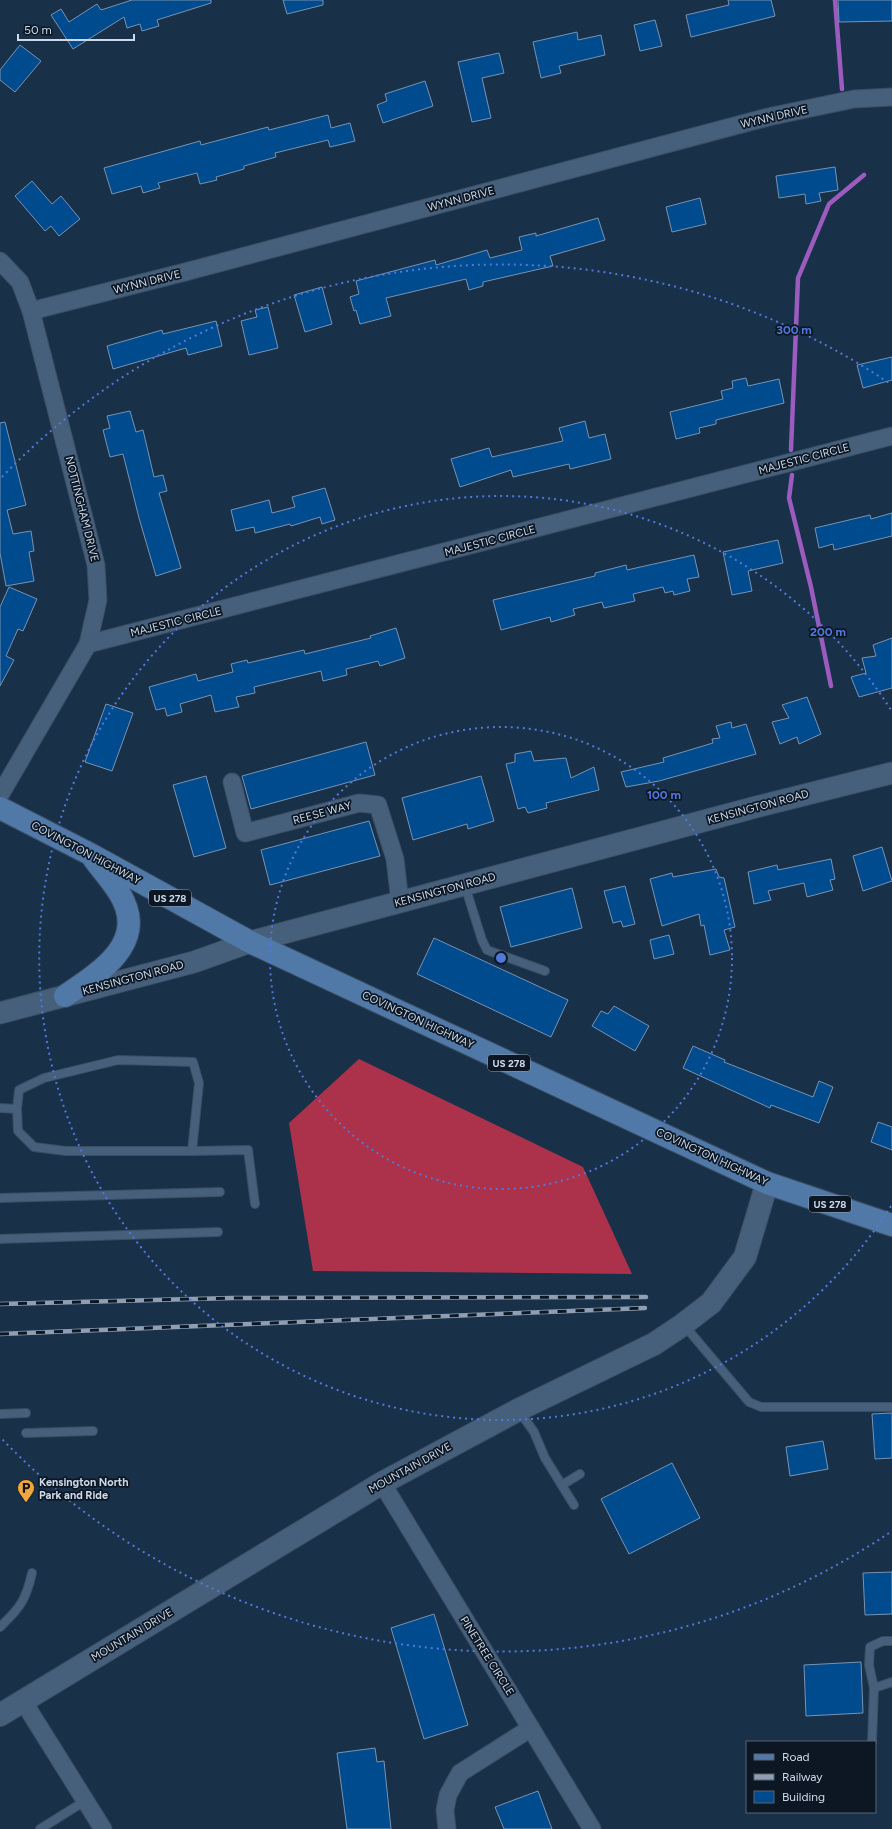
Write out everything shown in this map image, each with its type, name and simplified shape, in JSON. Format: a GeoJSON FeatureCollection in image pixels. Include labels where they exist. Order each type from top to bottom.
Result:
{"type":"FeatureCollection","features":[{"type":"Feature","properties":{"kind":"main road","name":"COVINGTON HIGHWAY"},"geometry":{"type":"LineString","coordinates":[[0,808],[90,854],[250,942],[767,1183],[892,1225]]}},
{"type":"Feature","properties":{"kind":"main road"},"geometry":{"type":"LineString","coordinates":[[65,996],[94,976],[118,954],[129,932],[130,916],[124,900],[90,854]]}},
{"type":"Feature","properties":{"kind":"main road","name":"MOUNTAIN DRIVE"},"geometry":{"type":"LineString","coordinates":[[0,1715],[382,1483],[518,1410],[654,1344],[684,1324],[711,1303],[745,1256],[767,1183]]}},
{"type":"Feature","properties":{"kind":"street","name":"WYNN DRIVE"},"geometry":{"type":"LineString","coordinates":[[31,311],[185,272],[768,117],[854,99],[892,96]]}},
{"type":"Feature","properties":{"kind":"street","name":"NOTTINGHAM DRIVE"},"geometry":{"type":"LineString","coordinates":[[0,261],[20,282],[31,311],[96,565],[98,600],[88,644],[0,795]]}},
{"type":"Feature","properties":{"kind":"street","name":"MAJESTIC CIRCLE"},"geometry":{"type":"LineString","coordinates":[[88,644],[892,436]]}},
{"type":"Feature","properties":{"kind":"street","name":"KENSINGTON ROAD"},"geometry":{"type":"LineString","coordinates":[[0,1013],[194,962],[250,942],[892,773]]}},
{"type":"Feature","properties":{"kind":"street","name":"REESE WAY"},"geometry":{"type":"LineString","coordinates":[[232,782],[245,833],[359,804],[378,805],[395,859],[400,902]]}},
{"type":"Feature","properties":{"kind":"street","name":"PINETREE CIRCLE"},"geometry":{"type":"LineString","coordinates":[[382,1483],[592,1829]]}},
{"type":"Feature","properties":{"kind":"street"},"geometry":{"type":"LineString","coordinates":[[23,1701],[103,1829]]}},
{"type":"Feature","properties":{"kind":"street"},"geometry":{"type":"LineString","coordinates":[[447,1829],[445,1810],[448,1795],[460,1773],[531,1728]]}},
{"type":"Feature","properties":{"kind":"lane"},"geometry":{"type":"LineString","coordinates":[[464,885],[482,940],[487,950],[545,971]]}},
{"type":"Feature","properties":{"kind":"lane"},"geometry":{"type":"LineString","coordinates":[[192,1151],[200,1083],[193,1062],[118,1060],[44,1078],[20,1090],[17,1109],[18,1131],[34,1147],[66,1151],[192,1151],[248,1150],[255,1204]]}},
{"type":"Feature","properties":{"kind":"lane"},"geometry":{"type":"LineString","coordinates":[[0,1108],[17,1109]]}},
{"type":"Feature","properties":{"kind":"lane"},"geometry":{"type":"LineString","coordinates":[[0,1198],[220,1192]]}},
{"type":"Feature","properties":{"kind":"lane"},"geometry":{"type":"LineString","coordinates":[[0,1239],[218,1232]]}},
{"type":"Feature","properties":{"kind":"lane"},"geometry":{"type":"LineString","coordinates":[[684,1324],[749,1402],[761,1407],[892,1407]]}},
{"type":"Feature","properties":{"kind":"lane"},"geometry":{"type":"LineString","coordinates":[[518,1410],[534,1432],[545,1458],[574,1505]]}},
{"type":"Feature","properties":{"kind":"lane"},"geometry":{"type":"LineString","coordinates":[[0,1414],[26,1413]]}},
{"type":"Feature","properties":{"kind":"lane"},"geometry":{"type":"LineString","coordinates":[[26,1433],[93,1431]]}},
{"type":"Feature","properties":{"kind":"lane"},"geometry":{"type":"LineString","coordinates":[[562,1485],[580,1474]]}},
{"type":"Feature","properties":{"kind":"lane"},"geometry":{"type":"LineString","coordinates":[[0,1627],[20,1608],[29,1588],[32,1573]]}},
{"type":"Feature","properties":{"kind":"lane"},"geometry":{"type":"LineString","coordinates":[[872,1741],[874,1688],[869,1665],[870,1647],[883,1641],[892,1641]]}},
{"type":"Feature","properties":{"kind":"lane"},"geometry":{"type":"LineString","coordinates":[[874,1688],[892,1682]]}},
{"type":"Feature","properties":{"kind":"lane"},"geometry":{"type":"LineString","coordinates":[[40,1829],[85,1801]]}},
{"type":"Feature","properties":{"kind":"shaded area"},"geometry":{"type":"Polygon","coordinates":[[[359,1059],[583,1167],[632,1274],[313,1271],[289,1123],[359,1059]]]}},
{"type":"Feature","properties":{"kind":"building"},"geometry":{"type":"Polygon","coordinates":[[[132,0],[211,0],[211,3],[157,20],[159,26],[142,31],[140,24],[127,28],[124,17],[73,49],[51,15],[61,9],[69,22],[97,4],[101,10],[132,0]]]}},
{"type":"Feature","properties":{"kind":"building"},"geometry":{"type":"Polygon","coordinates":[[[283,0],[323,0],[323,5],[287,14],[283,0]]]}},
{"type":"Feature","properties":{"kind":"building"},"geometry":{"type":"Polygon","coordinates":[[[728,0],[771,0],[775,16],[691,37],[686,15],[729,5],[728,0]]]}},
{"type":"Feature","properties":{"kind":"building"},"geometry":{"type":"Polygon","coordinates":[[[838,0],[892,0],[892,21],[839,22],[838,0]]]}},
{"type":"Feature","properties":{"kind":"building"},"geometry":{"type":"Polygon","coordinates":[[[655,20],[662,46],[640,51],[634,25],[655,20]]]}},
{"type":"Feature","properties":{"kind":"building"},"geometry":{"type":"Polygon","coordinates":[[[577,32],[578,40],[601,35],[605,55],[559,66],[561,73],[541,78],[533,42],[577,32]]]}},
{"type":"Feature","properties":{"kind":"building"},"geometry":{"type":"Polygon","coordinates":[[[20,45],[41,61],[15,92],[0,80],[0,70],[20,45]]]}},
{"type":"Feature","properties":{"kind":"building"},"geometry":{"type":"Polygon","coordinates":[[[499,53],[504,73],[482,78],[491,118],[472,122],[458,62],[499,53]]]}},
{"type":"Feature","properties":{"kind":"building"},"geometry":{"type":"Polygon","coordinates":[[[425,81],[433,106],[383,123],[377,105],[387,101],[385,94],[425,81]]]}},
{"type":"Feature","properties":{"kind":"building"},"geometry":{"type":"Polygon","coordinates":[[[328,115],[331,128],[350,123],[355,141],[330,147],[328,140],[275,153],[276,157],[244,166],[244,169],[216,177],[217,180],[200,184],[197,173],[158,183],[160,188],[143,193],[141,186],[112,194],[104,168],[200,141],[201,145],[268,127],[269,130],[328,115]]]}},
{"type":"Feature","properties":{"kind":"building"},"geometry":{"type":"Polygon","coordinates":[[[835,167],[838,190],[819,193],[821,201],[806,204],[805,194],[779,198],[776,176],[835,167]]]}},
{"type":"Feature","properties":{"kind":"building"},"geometry":{"type":"Polygon","coordinates":[[[32,181],[52,204],[61,196],[80,219],[59,236],[51,226],[45,231],[15,196],[32,181]]]}},
{"type":"Feature","properties":{"kind":"building"},"geometry":{"type":"Polygon","coordinates":[[[700,198],[706,224],[672,232],[666,207],[700,198]]]}},
{"type":"Feature","properties":{"kind":"building"},"geometry":{"type":"Polygon","coordinates":[[[598,218],[605,240],[550,256],[553,266],[483,282],[483,286],[469,290],[466,279],[386,298],[391,316],[360,324],[356,310],[354,311],[350,297],[359,294],[356,281],[435,260],[436,265],[487,250],[490,258],[522,250],[519,237],[536,233],[536,236],[598,218]]]}},
{"type":"Feature","properties":{"kind":"building"},"geometry":{"type":"Polygon","coordinates":[[[322,287],[332,324],[305,332],[294,295],[322,287]]]}},
{"type":"Feature","properties":{"kind":"building"},"geometry":{"type":"Polygon","coordinates":[[[268,307],[278,348],[249,355],[241,321],[257,317],[255,310],[268,307]]]}},
{"type":"Feature","properties":{"kind":"building"},"geometry":{"type":"Polygon","coordinates":[[[216,321],[222,346],[188,355],[186,348],[113,369],[107,346],[162,330],[163,334],[216,321]]]}},
{"type":"Feature","properties":{"kind":"building"},"geometry":{"type":"Polygon","coordinates":[[[892,357],[892,380],[863,388],[857,365],[892,357]]]}},
{"type":"Feature","properties":{"kind":"building"},"geometry":{"type":"Polygon","coordinates":[[[746,378],[748,386],[779,379],[784,403],[716,420],[716,424],[699,428],[700,433],[676,439],[670,412],[723,399],[721,391],[733,388],[732,381],[746,378]]]}},
{"type":"Feature","properties":{"kind":"building"},"geometry":{"type":"Polygon","coordinates":[[[130,411],[136,432],[143,430],[154,477],[163,475],[167,491],[159,493],[181,568],[156,576],[139,518],[123,454],[110,457],[103,430],[110,428],[107,416],[130,411]]]}},
{"type":"Feature","properties":{"kind":"building"},"geometry":{"type":"Polygon","coordinates":[[[585,421],[589,438],[605,434],[611,459],[570,469],[569,464],[513,477],[511,470],[460,487],[451,459],[489,448],[492,457],[563,441],[559,428],[585,421]]]}},
{"type":"Feature","properties":{"kind":"building"},"geometry":{"type":"Polygon","coordinates":[[[5,422],[26,505],[7,510],[13,534],[31,531],[34,551],[29,552],[34,581],[6,586],[0,553],[0,423],[5,422]]]}},
{"type":"Feature","properties":{"kind":"building"},"geometry":{"type":"Polygon","coordinates":[[[325,488],[335,520],[322,524],[320,517],[291,526],[290,524],[255,533],[254,527],[236,531],[231,510],[269,500],[272,513],[295,507],[292,497],[325,488]]]}},
{"type":"Feature","properties":{"kind":"building"},"geometry":{"type":"Polygon","coordinates":[[[892,513],[892,536],[834,550],[833,544],[819,548],[815,528],[870,515],[871,519],[892,513]]]}},
{"type":"Feature","properties":{"kind":"building"},"geometry":{"type":"Polygon","coordinates":[[[778,540],[783,563],[748,571],[752,591],[732,595],[723,552],[778,540]]]}},
{"type":"Feature","properties":{"kind":"building"},"geometry":{"type":"Polygon","coordinates":[[[694,555],[699,577],[687,579],[690,591],[674,595],[673,591],[665,593],[663,587],[633,594],[635,601],[604,608],[602,602],[573,609],[575,615],[551,622],[550,617],[501,630],[493,600],[595,576],[595,573],[626,565],[627,570],[694,555]]]}},
{"type":"Feature","properties":{"kind":"building"},"geometry":{"type":"Polygon","coordinates":[[[9,587],[37,599],[23,631],[18,629],[6,656],[14,660],[0,686],[0,607],[9,587]]]}},
{"type":"Feature","properties":{"kind":"building"},"geometry":{"type":"Polygon","coordinates":[[[396,628],[405,658],[380,666],[378,661],[346,669],[347,675],[323,681],[321,671],[254,687],[255,693],[236,697],[239,707],[215,712],[211,695],[180,704],[182,712],[167,716],[165,708],[156,710],[149,687],[196,674],[198,681],[233,672],[231,664],[247,660],[248,663],[304,650],[305,654],[371,638],[370,636],[396,628]]]}},
{"type":"Feature","properties":{"kind":"building"},"geometry":{"type":"Polygon","coordinates":[[[892,638],[892,688],[859,697],[851,677],[866,673],[862,658],[876,656],[873,645],[892,638]]]}},
{"type":"Feature","properties":{"kind":"building"},"geometry":{"type":"Polygon","coordinates":[[[807,697],[821,734],[799,744],[797,737],[780,744],[772,722],[789,718],[782,705],[807,697]]]}},
{"type":"Feature","properties":{"kind":"building"},"geometry":{"type":"Polygon","coordinates":[[[106,704],[133,713],[112,771],[85,762],[106,704]]]}},
{"type":"Feature","properties":{"kind":"building"},"geometry":{"type":"Polygon","coordinates":[[[731,722],[732,728],[746,724],[756,754],[659,781],[626,787],[621,772],[664,762],[663,758],[713,743],[712,739],[720,738],[716,726],[731,722]]]}},
{"type":"Feature","properties":{"kind":"building"},"geometry":{"type":"Polygon","coordinates":[[[366,742],[375,775],[251,809],[242,776],[366,742]]]}},
{"type":"Feature","properties":{"kind":"building"},"geometry":{"type":"Polygon","coordinates":[[[531,751],[534,761],[566,758],[571,778],[594,767],[599,790],[546,803],[547,808],[528,813],[525,807],[518,809],[506,764],[515,762],[515,754],[531,751]]]}},
{"type":"Feature","properties":{"kind":"building"},"geometry":{"type":"Polygon","coordinates":[[[206,776],[226,848],[194,857],[173,785],[206,776]]]}},
{"type":"Feature","properties":{"kind":"building"},"geometry":{"type":"Polygon","coordinates":[[[481,776],[494,821],[468,829],[467,824],[413,840],[402,798],[481,776]]]}},
{"type":"Feature","properties":{"kind":"building"},"geometry":{"type":"Polygon","coordinates":[[[369,821],[380,856],[270,885],[261,850],[369,821]]]}},
{"type":"Feature","properties":{"kind":"building"},"geometry":{"type":"Polygon","coordinates":[[[882,847],[892,881],[863,891],[853,856],[882,847]]]}},
{"type":"Feature","properties":{"kind":"building"},"geometry":{"type":"Polygon","coordinates":[[[831,859],[835,879],[830,880],[833,890],[807,897],[804,883],[768,891],[771,900],[754,904],[748,872],[777,865],[778,870],[831,859]]]}},
{"type":"Feature","properties":{"kind":"building"},"geometry":{"type":"Polygon","coordinates":[[[716,869],[719,877],[724,878],[735,927],[724,930],[730,950],[710,955],[704,925],[701,926],[699,914],[662,926],[650,879],[672,873],[673,877],[716,869]]]}},
{"type":"Feature","properties":{"kind":"building"},"geometry":{"type":"Polygon","coordinates":[[[625,886],[635,924],[623,927],[621,921],[613,923],[604,891],[625,886]]]}},
{"type":"Feature","properties":{"kind":"building"},"geometry":{"type":"Polygon","coordinates":[[[572,888],[582,928],[511,947],[500,907],[572,888]]]}},
{"type":"Feature","properties":{"kind":"building"},"geometry":{"type":"Polygon","coordinates":[[[669,935],[674,954],[654,959],[650,940],[669,935]]]}},
{"type":"Feature","properties":{"kind":"building"},"geometry":{"type":"Polygon","coordinates":[[[434,938],[568,1000],[551,1037],[417,974],[434,938]]]}},
{"type":"Feature","properties":{"kind":"building"},"geometry":{"type":"Polygon","coordinates":[[[614,1006],[649,1026],[635,1051],[592,1026],[601,1011],[608,1014],[614,1006]]]}},
{"type":"Feature","properties":{"kind":"building"},"geometry":{"type":"Polygon","coordinates":[[[693,1046],[725,1060],[724,1062],[813,1097],[819,1081],[833,1087],[819,1123],[771,1105],[770,1108],[683,1068],[693,1046]]]}},
{"type":"Feature","properties":{"kind":"building"},"geometry":{"type":"Polygon","coordinates":[[[878,1122],[892,1127],[892,1150],[871,1142],[878,1122]]]}},
{"type":"Feature","properties":{"kind":"building"},"geometry":{"type":"Polygon","coordinates":[[[892,1413],[892,1458],[875,1459],[872,1414],[892,1413]]]}},
{"type":"Feature","properties":{"kind":"building"},"geometry":{"type":"Polygon","coordinates":[[[823,1441],[828,1469],[790,1476],[786,1447],[823,1441]]]}},
{"type":"Feature","properties":{"kind":"building"},"geometry":{"type":"Polygon","coordinates":[[[672,1463],[700,1518],[629,1554],[601,1499],[672,1463]]]}},
{"type":"Feature","properties":{"kind":"building"},"geometry":{"type":"Polygon","coordinates":[[[892,1572],[892,1614],[865,1615],[863,1573],[892,1572]]]}},
{"type":"Feature","properties":{"kind":"building"},"geometry":{"type":"Polygon","coordinates":[[[434,1614],[468,1725],[424,1739],[391,1628],[434,1614]]]}},
{"type":"Feature","properties":{"kind":"building"},"geometry":{"type":"Polygon","coordinates":[[[861,1662],[863,1713],[806,1716],[804,1665],[861,1662]]]}},
{"type":"Feature","properties":{"kind":"building"},"geometry":{"type":"Polygon","coordinates":[[[375,1748],[377,1762],[384,1761],[391,1829],[347,1829],[337,1753],[375,1748]]]}},
{"type":"Feature","properties":{"kind":"building"},"geometry":{"type":"Polygon","coordinates":[[[538,1791],[552,1829],[504,1829],[495,1807],[538,1791]]]}},
{"type":"Feature","properties":{"kind":"waterway"},"geometry":{"type":"LineString","coordinates":[[835,0],[842,89]]}},
{"type":"Feature","properties":{"kind":"waterway"},"geometry":{"type":"LineString","coordinates":[[791,450],[798,278],[829,204],[864,175]]}},
{"type":"Feature","properties":{"kind":"waterway"},"geometry":{"type":"LineString","coordinates":[[792,475],[789,498],[811,587],[831,686]]}},
{"type":"Feature","properties":{"kind":"railway"},"geometry":{"type":"LineString","coordinates":[[0,1304],[232,1298],[646,1297]]}},
{"type":"Feature","properties":{"kind":"railway"},"geometry":{"type":"LineString","coordinates":[[0,1334],[645,1308]]}},
{"type":"Feature","properties":{"kind":"place","name":"Kensington North Park and Ride"},"geometry":{"type":"Point","coordinates":[26,1503]}}]}
